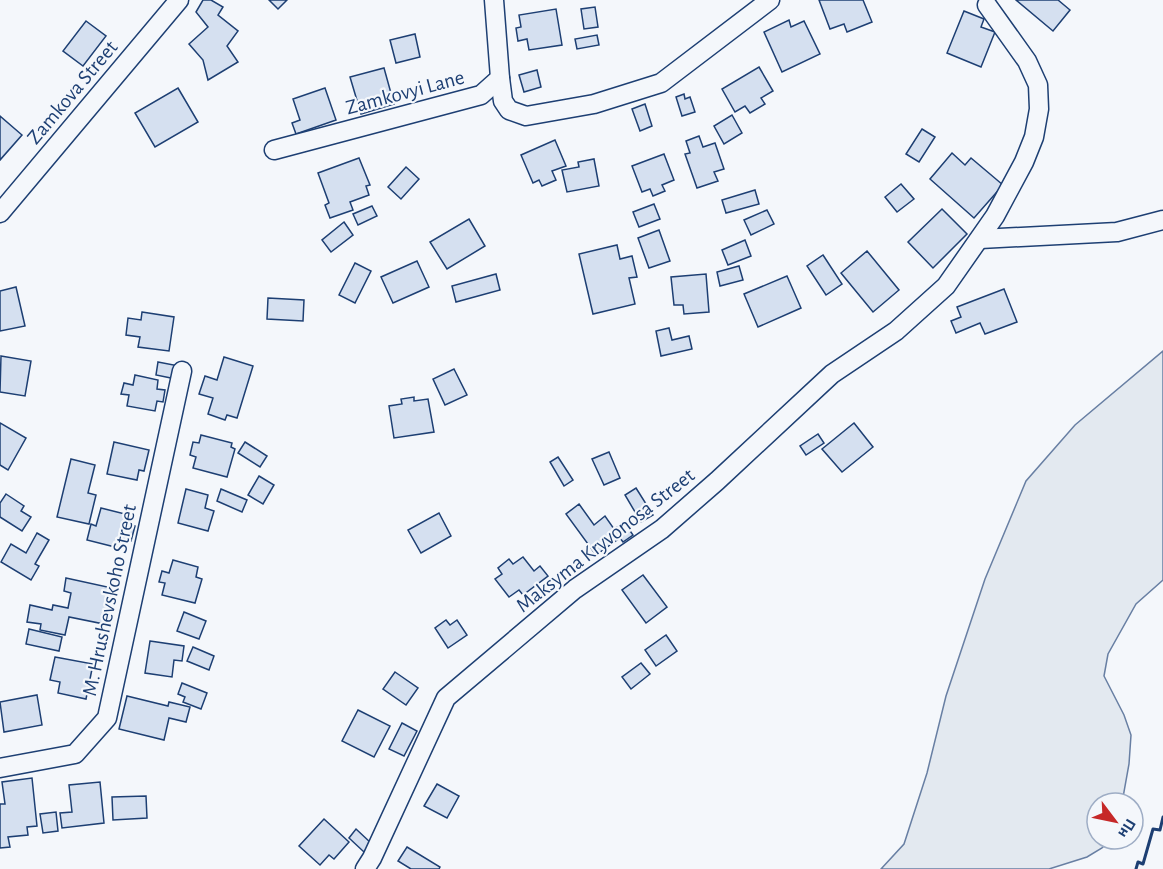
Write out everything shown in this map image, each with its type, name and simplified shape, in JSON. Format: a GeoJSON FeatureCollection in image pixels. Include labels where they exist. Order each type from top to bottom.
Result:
{"type":"FeatureCollection","features":[{"type":"Feature","properties":{"kind":"street","name":"Zamkova Street"},"geometry":{"type":"LineString","coordinates":[[0,213],[179,0]]}},
{"type":"Feature","properties":{"kind":"street"},"geometry":{"type":"LineString","coordinates":[[494,0],[503,101],[509,110],[526,116],[594,104],[661,83],[770,0]]}},
{"type":"Feature","properties":{"kind":"street","name":"Maksyma Kryvonosa Street"},"geometry":{"type":"LineString","coordinates":[[364,869],[372,858],[446,698],[575,589],[662,529],[832,374],[896,332],[922,310],[946,286],[980,239],[995,216],[1034,137],[1039,109],[1038,85],[1027,61],[987,4]]}},
{"type":"Feature","properties":{"kind":"street","name":"Zamkovyi Lane"},"geometry":{"type":"LineString","coordinates":[[274,150],[482,95],[500,78]]}},
{"type":"Feature","properties":{"kind":"street"},"geometry":{"type":"LineString","coordinates":[[980,239],[1117,232],[1163,220]]}},
{"type":"Feature","properties":{"kind":"street","name":"M. Hrushevskoho Street"},"geometry":{"type":"LineString","coordinates":[[0,768],[75,754],[107,718],[182,370]]}},
{"type":"Feature","properties":{"kind":"shaded area"},"geometry":{"type":"Polygon","coordinates":[[[1163,351],[1163,580],[1136,604],[1108,654],[1104,676],[1124,715],[1131,735],[1124,791],[1085,791],[1085,851],[1097,851],[1087,857],[1049,869],[881,869],[904,844],[927,773],[946,696],[985,579],[1026,481],[1075,425],[1163,351]]]}},
{"type":"Feature","properties":{"kind":"building"},"geometry":{"type":"Polygon","coordinates":[[[203,0],[211,0],[223,7],[218,15],[238,31],[227,46],[238,62],[208,80],[203,60],[189,44],[208,27],[196,12],[203,0]]]}},
{"type":"Feature","properties":{"kind":"building"},"geometry":{"type":"Polygon","coordinates":[[[269,0],[287,0],[278,9],[269,0]]]}},
{"type":"Feature","properties":{"kind":"building"},"geometry":{"type":"Polygon","coordinates":[[[819,0],[863,0],[872,22],[847,32],[844,24],[830,29],[819,0]]]}},
{"type":"Feature","properties":{"kind":"building"},"geometry":{"type":"Polygon","coordinates":[[[1016,0],[1058,0],[1070,10],[1053,31],[1016,0]]]}},
{"type":"Feature","properties":{"kind":"building"},"geometry":{"type":"Polygon","coordinates":[[[595,7],[598,27],[584,29],[581,9],[595,7]]]}},
{"type":"Feature","properties":{"kind":"building"},"geometry":{"type":"Polygon","coordinates":[[[556,9],[562,45],[529,50],[527,39],[518,41],[516,28],[521,27],[519,15],[556,9]]]}},
{"type":"Feature","properties":{"kind":"building"},"geometry":{"type":"Polygon","coordinates":[[[964,11],[984,19],[981,27],[995,32],[981,67],[947,53],[964,11]]]}},
{"type":"Feature","properties":{"kind":"building"},"geometry":{"type":"Polygon","coordinates":[[[789,20],[791,27],[804,21],[820,54],[782,72],[764,32],[789,20]]]}},
{"type":"Feature","properties":{"kind":"building"},"geometry":{"type":"Polygon","coordinates":[[[86,21],[106,36],[83,66],[63,51],[86,21]]]}},
{"type":"Feature","properties":{"kind":"building"},"geometry":{"type":"Polygon","coordinates":[[[415,34],[420,57],[396,63],[390,40],[415,34]]]}},
{"type":"Feature","properties":{"kind":"building"},"geometry":{"type":"Polygon","coordinates":[[[597,35],[599,45],[577,49],[575,39],[597,35]]]}},
{"type":"Feature","properties":{"kind":"building"},"geometry":{"type":"Polygon","coordinates":[[[759,67],[773,91],[761,98],[765,104],[750,113],[745,106],[735,112],[722,89],[759,67]]]}},
{"type":"Feature","properties":{"kind":"building"},"geometry":{"type":"Polygon","coordinates":[[[384,68],[394,104],[361,114],[350,77],[384,68]]]}},
{"type":"Feature","properties":{"kind":"building"},"geometry":{"type":"Polygon","coordinates":[[[537,70],[541,87],[524,92],[519,75],[537,70]]]}},
{"type":"Feature","properties":{"kind":"building"},"geometry":{"type":"Polygon","coordinates":[[[178,88],[198,122],[155,147],[135,113],[178,88]]]}},
{"type":"Feature","properties":{"kind":"building"},"geometry":{"type":"Polygon","coordinates":[[[325,88],[336,120],[296,134],[292,123],[300,120],[293,99],[325,88]]]}},
{"type":"Feature","properties":{"kind":"building"},"geometry":{"type":"Polygon","coordinates":[[[684,94],[685,99],[690,97],[695,112],[682,116],[676,97],[684,94]]]}},
{"type":"Feature","properties":{"kind":"building"},"geometry":{"type":"Polygon","coordinates":[[[645,104],[652,126],[640,131],[632,109],[645,104]]]}},
{"type":"Feature","properties":{"kind":"building"},"geometry":{"type":"Polygon","coordinates":[[[732,115],[742,133],[724,144],[714,126],[732,115]]]}},
{"type":"Feature","properties":{"kind":"building"},"geometry":{"type":"Polygon","coordinates":[[[0,116],[22,135],[0,160],[0,116]]]}},
{"type":"Feature","properties":{"kind":"building"},"geometry":{"type":"Polygon","coordinates":[[[922,129],[935,137],[919,162],[906,154],[922,129]]]}},
{"type":"Feature","properties":{"kind":"building"},"geometry":{"type":"Polygon","coordinates":[[[699,136],[703,147],[715,143],[724,169],[714,172],[718,181],[697,188],[685,154],[690,153],[686,141],[699,136]]]}},
{"type":"Feature","properties":{"kind":"building"},"geometry":{"type":"Polygon","coordinates":[[[555,140],[566,166],[552,171],[556,180],[542,186],[539,180],[533,183],[521,155],[555,140]]]}},
{"type":"Feature","properties":{"kind":"building"},"geometry":{"type":"Polygon","coordinates":[[[952,153],[965,165],[971,158],[1003,185],[974,218],[930,179],[952,153]]]}},
{"type":"Feature","properties":{"kind":"building"},"geometry":{"type":"Polygon","coordinates":[[[664,154],[674,180],[662,185],[665,191],[653,196],[650,189],[642,192],[632,166],[664,154]]]}},
{"type":"Feature","properties":{"kind":"building"},"geometry":{"type":"Polygon","coordinates":[[[359,158],[370,185],[366,186],[369,195],[350,202],[353,210],[330,218],[325,205],[329,203],[318,173],[359,158]]]}},
{"type":"Feature","properties":{"kind":"building"},"geometry":{"type":"Polygon","coordinates":[[[594,159],[599,186],[567,192],[562,170],[579,167],[578,162],[594,159]]]}},
{"type":"Feature","properties":{"kind":"building"},"geometry":{"type":"Polygon","coordinates":[[[406,167],[419,179],[401,199],[388,187],[406,167]]]}},
{"type":"Feature","properties":{"kind":"building"},"geometry":{"type":"Polygon","coordinates":[[[901,184],[914,199],[897,212],[885,197],[901,184]]]}},
{"type":"Feature","properties":{"kind":"building"},"geometry":{"type":"Polygon","coordinates":[[[755,190],[759,204],[726,213],[722,200],[755,190]]]}},
{"type":"Feature","properties":{"kind":"building"},"geometry":{"type":"Polygon","coordinates":[[[654,204],[660,219],[639,227],[633,212],[654,204]]]}},
{"type":"Feature","properties":{"kind":"building"},"geometry":{"type":"Polygon","coordinates":[[[372,206],[377,216],[358,225],[353,214],[372,206]]]}},
{"type":"Feature","properties":{"kind":"building"},"geometry":{"type":"Polygon","coordinates":[[[942,209],[967,234],[933,268],[908,242],[942,209]]]}},
{"type":"Feature","properties":{"kind":"building"},"geometry":{"type":"Polygon","coordinates":[[[767,210],[774,224],[751,235],[744,220],[767,210]]]}},
{"type":"Feature","properties":{"kind":"building"},"geometry":{"type":"Polygon","coordinates":[[[469,219],[485,246],[447,269],[430,242],[469,219]]]}},
{"type":"Feature","properties":{"kind":"building"},"geometry":{"type":"Polygon","coordinates":[[[344,222],[353,235],[331,252],[322,240],[344,222]]]}},
{"type":"Feature","properties":{"kind":"building"},"geometry":{"type":"Polygon","coordinates":[[[659,230],[670,261],[649,268],[638,238],[659,230]]]}},
{"type":"Feature","properties":{"kind":"building"},"geometry":{"type":"Polygon","coordinates":[[[745,240],[751,256],[728,265],[722,250],[745,240]]]}},
{"type":"Feature","properties":{"kind":"building"},"geometry":{"type":"Polygon","coordinates":[[[617,245],[620,259],[632,256],[637,277],[629,278],[635,304],[593,314],[579,254],[617,245]]]}},
{"type":"Feature","properties":{"kind":"building"},"geometry":{"type":"Polygon","coordinates":[[[867,251],[899,290],[873,312],[841,273],[867,251]]]}},
{"type":"Feature","properties":{"kind":"building"},"geometry":{"type":"Polygon","coordinates":[[[823,255],[842,284],[826,295],[807,266],[823,255]]]}},
{"type":"Feature","properties":{"kind":"building"},"geometry":{"type":"Polygon","coordinates":[[[417,261],[429,287],[393,303],[381,277],[417,261]]]}},
{"type":"Feature","properties":{"kind":"building"},"geometry":{"type":"Polygon","coordinates":[[[355,263],[371,271],[355,303],[339,295],[355,263]]]}},
{"type":"Feature","properties":{"kind":"building"},"geometry":{"type":"Polygon","coordinates":[[[739,266],[743,280],[720,286],[717,272],[739,266]]]}},
{"type":"Feature","properties":{"kind":"building"},"geometry":{"type":"Polygon","coordinates":[[[496,274],[500,290],[456,302],[452,286],[496,274]]]}},
{"type":"Feature","properties":{"kind":"building"},"geometry":{"type":"Polygon","coordinates":[[[706,274],[709,312],[684,314],[683,305],[674,305],[671,277],[706,274]]]}},
{"type":"Feature","properties":{"kind":"building"},"geometry":{"type":"Polygon","coordinates":[[[787,276],[801,308],[758,327],[744,294],[787,276]]]}},
{"type":"Feature","properties":{"kind":"building"},"geometry":{"type":"Polygon","coordinates":[[[16,287],[25,326],[0,331],[0,291],[16,287]]]}},
{"type":"Feature","properties":{"kind":"building"},"geometry":{"type":"Polygon","coordinates":[[[1004,289],[1017,322],[985,334],[980,323],[956,333],[951,321],[961,317],[957,307],[1004,289]]]}},
{"type":"Feature","properties":{"kind":"building"},"geometry":{"type":"Polygon","coordinates":[[[268,298],[304,300],[303,321],[267,319],[268,298]]]}},
{"type":"Feature","properties":{"kind":"building"},"geometry":{"type":"Polygon","coordinates":[[[142,312],[174,317],[169,351],[138,347],[140,337],[126,335],[128,318],[141,320],[142,312]]]}},
{"type":"Feature","properties":{"kind":"building"},"geometry":{"type":"Polygon","coordinates":[[[669,328],[672,340],[689,336],[692,349],[661,356],[656,331],[669,328]]]}},
{"type":"Feature","properties":{"kind":"building"},"geometry":{"type":"Polygon","coordinates":[[[1,356],[31,361],[25,396],[0,392],[1,356]]]}},
{"type":"Feature","properties":{"kind":"building"},"geometry":{"type":"Polygon","coordinates":[[[224,357],[253,366],[237,418],[227,415],[225,420],[208,414],[213,398],[199,394],[205,376],[217,380],[224,357]]]}},
{"type":"Feature","properties":{"kind":"building"},"geometry":{"type":"Polygon","coordinates":[[[158,362],[179,366],[176,379],[156,375],[158,362]]]}},
{"type":"Feature","properties":{"kind":"building"},"geometry":{"type":"Polygon","coordinates":[[[454,369],[467,395],[445,405],[433,379],[454,369]]]}},
{"type":"Feature","properties":{"kind":"building"},"geometry":{"type":"Polygon","coordinates":[[[135,375],[158,380],[157,389],[165,390],[163,402],[157,401],[155,411],[127,406],[129,395],[121,394],[124,383],[133,385],[135,375]]]}},
{"type":"Feature","properties":{"kind":"building"},"geometry":{"type":"Polygon","coordinates":[[[414,397],[414,401],[428,399],[434,432],[394,438],[389,406],[402,404],[401,399],[414,397]]]}},
{"type":"Feature","properties":{"kind":"building"},"geometry":{"type":"Polygon","coordinates":[[[0,423],[26,438],[8,470],[0,465],[0,423]]]}},
{"type":"Feature","properties":{"kind":"building"},"geometry":{"type":"Polygon","coordinates":[[[854,423],[873,447],[842,472],[822,449],[854,423]]]}},
{"type":"Feature","properties":{"kind":"building"},"geometry":{"type":"Polygon","coordinates":[[[818,434],[824,443],[806,455],[800,446],[818,434]]]}},
{"type":"Feature","properties":{"kind":"building"},"geometry":{"type":"Polygon","coordinates":[[[201,435],[232,443],[231,447],[235,449],[227,477],[193,468],[196,457],[190,455],[193,442],[199,443],[201,435]]]}},
{"type":"Feature","properties":{"kind":"building"},"geometry":{"type":"Polygon","coordinates":[[[114,442],[149,450],[144,471],[139,470],[137,480],[107,474],[114,442]]]}},
{"type":"Feature","properties":{"kind":"building"},"geometry":{"type":"Polygon","coordinates":[[[245,442],[267,456],[260,467],[238,453],[245,442]]]}},
{"type":"Feature","properties":{"kind":"building"},"geometry":{"type":"Polygon","coordinates":[[[609,452],[620,478],[604,485],[592,459],[609,452]]]}},
{"type":"Feature","properties":{"kind":"building"},"geometry":{"type":"Polygon","coordinates":[[[558,457],[573,480],[564,486],[550,462],[558,457]]]}},
{"type":"Feature","properties":{"kind":"building"},"geometry":{"type":"Polygon","coordinates":[[[71,459],[95,465],[88,493],[96,495],[89,524],[57,517],[71,459]]]}},
{"type":"Feature","properties":{"kind":"building"},"geometry":{"type":"Polygon","coordinates":[[[259,476],[274,485],[263,504],[248,495],[259,476]]]}},
{"type":"Feature","properties":{"kind":"building"},"geometry":{"type":"Polygon","coordinates":[[[636,488],[653,515],[641,522],[625,495],[636,488]]]}},
{"type":"Feature","properties":{"kind":"building"},"geometry":{"type":"Polygon","coordinates":[[[186,489],[208,495],[205,508],[214,511],[208,531],[178,523],[186,489]]]}},
{"type":"Feature","properties":{"kind":"building"},"geometry":{"type":"Polygon","coordinates":[[[221,489],[247,500],[242,512],[217,501],[221,489]]]}},
{"type":"Feature","properties":{"kind":"building"},"geometry":{"type":"Polygon","coordinates":[[[6,494],[24,506],[21,511],[31,517],[22,531],[0,517],[0,503],[6,494]]]}},
{"type":"Feature","properties":{"kind":"building"},"geometry":{"type":"Polygon","coordinates":[[[579,504],[594,525],[605,516],[614,529],[624,522],[633,535],[623,542],[620,538],[596,555],[566,514],[579,504]]]}},
{"type":"Feature","properties":{"kind":"building"},"geometry":{"type":"Polygon","coordinates":[[[101,508],[129,515],[126,524],[135,526],[131,541],[121,539],[119,548],[87,540],[91,524],[96,526],[101,508]]]}},
{"type":"Feature","properties":{"kind":"building"},"geometry":{"type":"Polygon","coordinates":[[[439,513],[451,536],[421,553],[408,530],[439,513]]]}},
{"type":"Feature","properties":{"kind":"building"},"geometry":{"type":"Polygon","coordinates":[[[37,533],[49,540],[35,564],[39,566],[31,580],[1,562],[11,544],[26,553],[37,533]]]}},
{"type":"Feature","properties":{"kind":"building"},"geometry":{"type":"Polygon","coordinates":[[[523,557],[534,571],[540,566],[548,576],[523,595],[519,590],[509,597],[495,579],[502,574],[498,568],[509,559],[513,564],[523,557]]]}},
{"type":"Feature","properties":{"kind":"building"},"geometry":{"type":"Polygon","coordinates":[[[173,560],[198,567],[196,577],[202,579],[195,603],[162,595],[165,583],[159,582],[162,571],[169,573],[173,560]]]}},
{"type":"Feature","properties":{"kind":"building"},"geometry":{"type":"Polygon","coordinates":[[[643,575],[667,607],[646,623],[622,590],[643,575]]]}},
{"type":"Feature","properties":{"kind":"building"},"geometry":{"type":"Polygon","coordinates":[[[66,578],[112,588],[104,624],[69,617],[65,635],[40,630],[41,624],[27,622],[30,605],[52,610],[53,605],[68,608],[71,593],[64,591],[66,578]]]}},
{"type":"Feature","properties":{"kind":"building"},"geometry":{"type":"Polygon","coordinates":[[[184,612],[206,621],[199,639],[177,631],[184,612]]]}},
{"type":"Feature","properties":{"kind":"building"},"geometry":{"type":"Polygon","coordinates":[[[446,620],[450,625],[457,620],[467,635],[448,648],[435,628],[446,620]]]}},
{"type":"Feature","properties":{"kind":"building"},"geometry":{"type":"Polygon","coordinates":[[[29,629],[62,637],[59,651],[26,644],[29,629]]]}},
{"type":"Feature","properties":{"kind":"building"},"geometry":{"type":"Polygon","coordinates":[[[666,635],[677,651],[656,666],[645,650],[666,635]]]}},
{"type":"Feature","properties":{"kind":"building"},"geometry":{"type":"Polygon","coordinates":[[[150,641],[184,646],[182,661],[174,660],[172,677],[145,673],[150,641]]]}},
{"type":"Feature","properties":{"kind":"building"},"geometry":{"type":"Polygon","coordinates":[[[193,647],[214,656],[209,670],[187,661],[193,647]]]}},
{"type":"Feature","properties":{"kind":"building"},"geometry":{"type":"Polygon","coordinates":[[[55,657],[93,664],[86,699],[58,693],[60,682],[50,680],[55,657]]]}},
{"type":"Feature","properties":{"kind":"building"},"geometry":{"type":"Polygon","coordinates":[[[641,663],[650,674],[631,689],[622,677],[641,663]]]}},
{"type":"Feature","properties":{"kind":"building"},"geometry":{"type":"Polygon","coordinates":[[[395,672],[418,688],[406,705],[383,689],[395,672]]]}},
{"type":"Feature","properties":{"kind":"building"},"geometry":{"type":"Polygon","coordinates":[[[182,683],[207,693],[201,709],[183,702],[185,697],[178,694],[182,683]]]}},
{"type":"Feature","properties":{"kind":"building"},"geometry":{"type":"Polygon","coordinates":[[[37,695],[42,725],[4,732],[0,702],[37,695]]]}},
{"type":"Feature","properties":{"kind":"building"},"geometry":{"type":"Polygon","coordinates":[[[127,696],[168,706],[169,702],[190,707],[186,722],[169,718],[164,740],[119,729],[127,696]]]}},
{"type":"Feature","properties":{"kind":"building"},"geometry":{"type":"Polygon","coordinates":[[[358,710],[390,726],[374,757],[342,741],[358,710]]]}},
{"type":"Feature","properties":{"kind":"building"},"geometry":{"type":"Polygon","coordinates":[[[402,723],[417,731],[404,756],[389,749],[402,723]]]}},
{"type":"Feature","properties":{"kind":"building"},"geometry":{"type":"Polygon","coordinates":[[[32,778],[37,826],[27,827],[28,835],[8,837],[10,847],[0,848],[0,804],[5,804],[2,782],[32,778]]]}},
{"type":"Feature","properties":{"kind":"building"},"geometry":{"type":"Polygon","coordinates":[[[100,782],[104,823],[62,828],[60,813],[72,812],[69,785],[100,782]]]}},
{"type":"Feature","properties":{"kind":"building"},"geometry":{"type":"Polygon","coordinates":[[[437,784],[459,796],[447,818],[424,806],[437,784]]]}},
{"type":"Feature","properties":{"kind":"building"},"geometry":{"type":"Polygon","coordinates":[[[146,796],[147,818],[113,820],[112,797],[146,796]]]}},
{"type":"Feature","properties":{"kind":"building"},"geometry":{"type":"Polygon","coordinates":[[[56,812],[58,831],[43,833],[40,814],[56,812]]]}},
{"type":"Feature","properties":{"kind":"building"},"geometry":{"type":"Polygon","coordinates":[[[324,819],[349,842],[334,859],[329,855],[320,865],[299,846],[324,819]]]}},
{"type":"Feature","properties":{"kind":"building"},"geometry":{"type":"Polygon","coordinates":[[[356,829],[371,843],[364,852],[349,838],[356,829]]]}},
{"type":"Feature","properties":{"kind":"building"},"geometry":{"type":"Polygon","coordinates":[[[407,847],[440,867],[439,869],[411,869],[398,861],[407,847]]]}},
{"type":"Feature","properties":{"kind":"wall"},"geometry":{"type":"LineString","coordinates":[[1136,869],[1138,862],[1143,864],[1153,829],[1160,830],[1163,817]]}}]}
